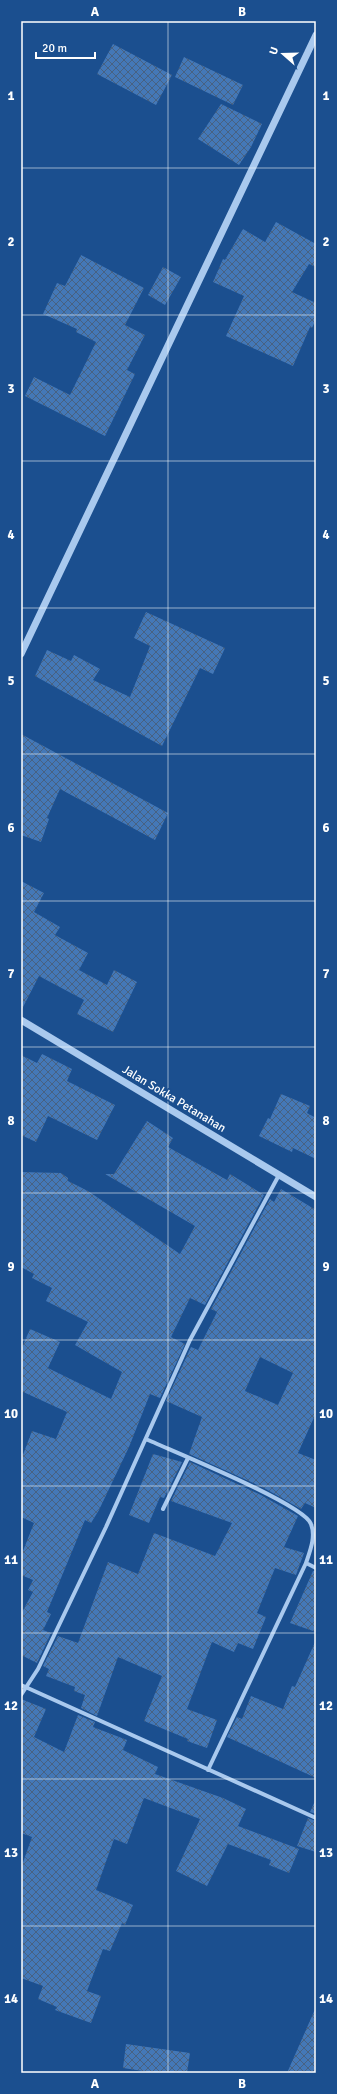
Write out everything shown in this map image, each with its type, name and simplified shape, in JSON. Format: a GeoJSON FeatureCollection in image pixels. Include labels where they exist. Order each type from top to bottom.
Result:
{"type":"FeatureCollection","features":[{"type":"Feature","properties":{"kind":"street"},"geometry":{"type":"LineString","coordinates":[[21,654],[316,35]]}},
{"type":"Feature","properties":{"kind":"street","name":"Jalan Sokka Petanahan"},"geometry":{"type":"LineString","coordinates":[[21,1020],[316,1197]]}},
{"type":"Feature","properties":{"kind":"street"},"geometry":{"type":"LineString","coordinates":[[21,1695],[41,1662],[106,1527],[190,1340],[279,1175]]}},
{"type":"Feature","properties":{"kind":"street"},"geometry":{"type":"LineString","coordinates":[[146,1439],[236,1478],[301,1513],[311,1523],[313,1535],[306,1563],[208,1770]]}},
{"type":"Feature","properties":{"kind":"street"},"geometry":{"type":"LineString","coordinates":[[163,1509],[188,1458]]}},
{"type":"Feature","properties":{"kind":"street"},"geometry":{"type":"LineString","coordinates":[[306,1563],[316,1568]]}},
{"type":"Feature","properties":{"kind":"street"},"geometry":{"type":"LineString","coordinates":[[21,1685],[316,1818]]}},
{"type":"Feature","properties":{"kind":"building"},"geometry":{"type":"Polygon","coordinates":[[[113,44],[172,75],[156,105],[97,74],[113,44]]]}},
{"type":"Feature","properties":{"kind":"building"},"geometry":{"type":"Polygon","coordinates":[[[184,57],[243,85],[233,105],[175,77],[184,57]]]}},
{"type":"Feature","properties":{"kind":"building"},"geometry":{"type":"Polygon","coordinates":[[[221,104],[262,124],[251,147],[239,165],[198,139],[221,104]]]}},
{"type":"Feature","properties":{"kind":"building"},"geometry":{"type":"Polygon","coordinates":[[[276,222],[316,244],[316,267],[309,264],[292,292],[316,303],[316,319],[312,328],[310,327],[293,366],[226,336],[244,296],[213,282],[223,259],[225,260],[243,229],[265,242],[276,222]]]}},
{"type":"Feature","properties":{"kind":"building"},"geometry":{"type":"Polygon","coordinates":[[[81,255],[144,288],[125,325],[145,335],[127,370],[135,374],[105,436],[25,396],[34,377],[70,395],[96,342],[76,332],[77,329],[43,314],[57,283],[65,286],[81,255]]]}},
{"type":"Feature","properties":{"kind":"building"},"geometry":{"type":"Polygon","coordinates":[[[163,267],[181,277],[165,305],[148,295],[163,267]]]}},
{"type":"Feature","properties":{"kind":"building"},"geometry":{"type":"Polygon","coordinates":[[[146,612],[225,648],[213,674],[200,668],[162,746],[35,676],[47,650],[71,661],[74,655],[100,669],[93,680],[130,697],[150,646],[134,638],[146,612]]]}},
{"type":"Feature","properties":{"kind":"building"},"geometry":{"type":"Polygon","coordinates":[[[21,734],[168,813],[155,840],[60,789],[47,818],[49,819],[41,842],[21,835],[21,734]]]}},
{"type":"Feature","properties":{"kind":"building"},"geometry":{"type":"Polygon","coordinates":[[[21,881],[44,893],[34,912],[60,927],[55,935],[88,953],[79,970],[107,985],[114,970],[137,982],[113,1032],[77,1014],[84,1000],[39,976],[21,1011],[21,881]]]}},
{"type":"Feature","properties":{"kind":"building"},"geometry":{"type":"Polygon","coordinates":[[[42,1054],[72,1069],[67,1081],[115,1105],[97,1140],[48,1116],[36,1142],[21,1135],[21,1055],[37,1063],[42,1054]]]}},
{"type":"Feature","properties":{"kind":"building"},"geometry":{"type":"Polygon","coordinates":[[[281,1094],[310,1106],[307,1113],[316,1118],[316,1159],[293,1148],[292,1152],[259,1136],[268,1118],[270,1119],[281,1094]]]}},
{"type":"Feature","properties":{"kind":"building"},"geometry":{"type":"Polygon","coordinates":[[[147,1121],[173,1138],[168,1147],[227,1180],[230,1174],[264,1195],[205,1305],[190,1298],[171,1337],[185,1344],[160,1398],[150,1394],[129,1447],[99,1510],[91,1523],[85,1520],[47,1612],[51,1614],[43,1630],[51,1633],[37,1663],[21,1655],[21,1614],[33,1592],[28,1590],[33,1580],[21,1575],[21,1556],[34,1523],[21,1517],[21,1460],[32,1431],[56,1439],[67,1412],[21,1391],[21,1350],[30,1329],[60,1342],[48,1368],[111,1399],[122,1372],[75,1345],[88,1322],[46,1301],[52,1288],[32,1278],[34,1274],[21,1267],[21,1172],[61,1173],[68,1178],[68,1181],[88,1191],[180,1254],[195,1226],[105,1174],[114,1174],[147,1121]]]}},
{"type":"Feature","properties":{"kind":"building"},"geometry":{"type":"Polygon","coordinates":[[[281,1189],[316,1210],[316,1413],[298,1453],[316,1460],[316,1508],[305,1503],[301,1509],[264,1488],[189,1454],[202,1417],[166,1401],[191,1347],[198,1350],[217,1312],[211,1309],[270,1199],[274,1202],[281,1189]],[[260,1357],[245,1391],[278,1405],[293,1373],[260,1357]]]}},
{"type":"Feature","properties":{"kind":"building"},"geometry":{"type":"Polygon","coordinates":[[[153,1454],[182,1462],[164,1498],[160,1497],[149,1523],[129,1515],[153,1454]]]}},
{"type":"Feature","properties":{"kind":"building"},"geometry":{"type":"Polygon","coordinates":[[[190,1462],[261,1495],[298,1516],[284,1547],[304,1553],[296,1575],[275,1568],[257,1613],[266,1617],[253,1649],[238,1643],[234,1652],[212,1642],[187,1709],[217,1720],[207,1748],[187,1741],[188,1739],[144,1721],[162,1676],[118,1657],[97,1716],[81,1708],[85,1695],[74,1691],[75,1687],[46,1676],[49,1669],[43,1666],[58,1636],[78,1643],[108,1562],[138,1574],[154,1533],[215,1556],[232,1523],[171,1501],[190,1462]]]}},
{"type":"Feature","properties":{"kind":"building"},"geometry":{"type":"Polygon","coordinates":[[[313,1571],[316,1571],[316,1632],[290,1623],[313,1571]]]}},
{"type":"Feature","properties":{"kind":"building"},"geometry":{"type":"Polygon","coordinates":[[[316,1640],[316,1778],[227,1737],[237,1717],[242,1719],[251,1696],[283,1709],[292,1686],[295,1687],[316,1640]]]}},
{"type":"Feature","properties":{"kind":"building"},"geometry":{"type":"Polygon","coordinates":[[[21,1699],[46,1709],[34,1737],[64,1752],[78,1715],[95,1722],[93,1727],[127,1740],[123,1750],[158,1767],[155,1774],[223,1798],[246,1809],[238,1826],[299,1849],[289,1873],[269,1865],[271,1860],[228,1844],[207,1886],[176,1871],[200,1819],[144,1798],[127,1844],[114,1839],[96,1890],[133,1905],[125,1925],[122,1923],[110,1951],[103,1949],[87,1991],[101,1996],[91,2023],[55,2010],[57,2007],[38,1999],[43,1986],[21,1978],[21,1868],[32,1837],[21,1833],[21,1699]]]}},
{"type":"Feature","properties":{"kind":"building"},"geometry":{"type":"Polygon","coordinates":[[[316,1801],[316,1814],[310,1812],[316,1801]]]}},
{"type":"Feature","properties":{"kind":"building"},"geometry":{"type":"Polygon","coordinates":[[[308,1818],[316,1821],[316,1852],[297,1846],[308,1818]]]}},
{"type":"Feature","properties":{"kind":"building"},"geometry":{"type":"Polygon","coordinates":[[[316,2007],[316,2073],[287,2073],[316,2007]]]}},
{"type":"Feature","properties":{"kind":"building"},"geometry":{"type":"Polygon","coordinates":[[[126,2044],[190,2053],[187,2073],[156,2073],[123,2068],[126,2044]]]}}]}
